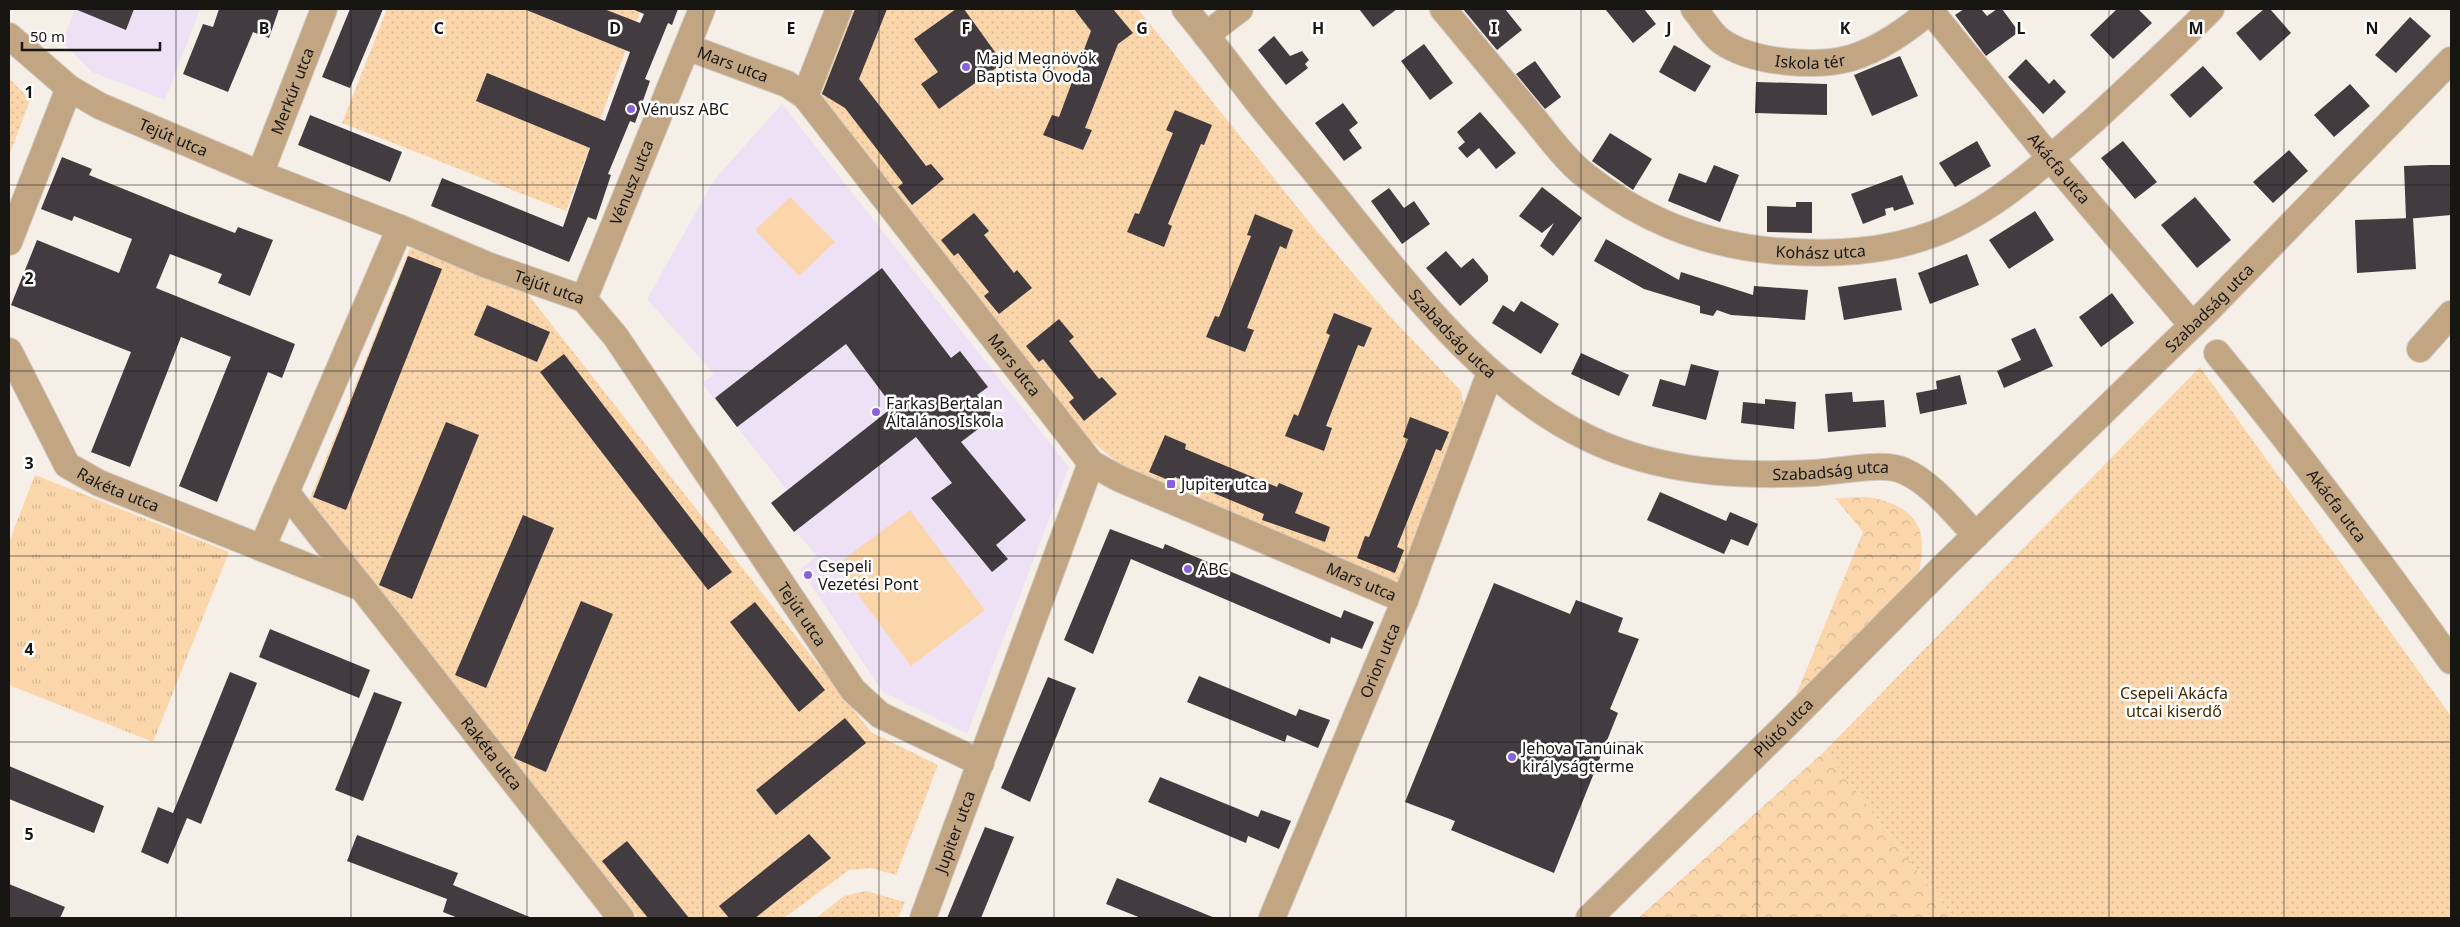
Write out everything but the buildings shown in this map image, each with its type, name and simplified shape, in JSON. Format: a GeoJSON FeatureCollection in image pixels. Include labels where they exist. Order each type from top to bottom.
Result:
{"type":"FeatureCollection","features":[{"type":"Feature","properties":{"kind":"street","name":"Merkúr utca"},"geometry":{"type":"LineString","coordinates":[[260,174],[324,9]]}},
{"type":"Feature","properties":{"kind":"street","name":"Vénusz utca"},"geometry":{"type":"LineString","coordinates":[[584,299],[702,9]]}},
{"type":"Feature","properties":{"kind":"street"},"geometry":{"type":"LineString","coordinates":[[806,96],[839,9]]}},
{"type":"Feature","properties":{"kind":"street","name":"Szabadság utca"},"geometry":{"type":"LineString","coordinates":[[1185,9],[1259,104],[1413,292],[1490,373],[1526,401],[1589,439],[1659,463],[1690,469],[1771,474],[1811,474],[1878,467],[1901,469],[1921,480],[1976,534],[2192,325],[2358,158],[2451,60]]}},
{"type":"Feature","properties":{"kind":"street"},"geometry":{"type":"LineString","coordinates":[[1206,35],[1240,9]]}},
{"type":"Feature","properties":{"kind":"street","name":"Kohász utca"},"geometry":{"type":"LineString","coordinates":[[1442,9],[1579,170],[1645,216],[1727,244],[1805,253],[1844,253],[1890,246],[1936,232],[1978,211],[2050,159],[2167,54],[2211,9]]}},
{"type":"Feature","properties":{"kind":"street","name":"Iskola tér"},"geometry":{"type":"LineString","coordinates":[[1694,9],[1720,41],[1753,55],[1782,61],[1817,62],[1850,58],[1875,48],[1898,35],[1931,9]]}},
{"type":"Feature","properties":{"kind":"street","name":"Akácfa utca"},"geometry":{"type":"LineString","coordinates":[[1931,9],[2050,159],[2192,325]]}},
{"type":"Feature","properties":{"kind":"street","name":"Tejút utca"},"geometry":{"type":"LineString","coordinates":[[9,36],[69,88],[100,106],[260,174],[400,228],[487,266],[584,299],[616,337],[853,690],[880,715],[981,763]]}},
{"type":"Feature","properties":{"kind":"street","name":"Mars utca"},"geometry":{"type":"LineString","coordinates":[[687,46],[786,84],[806,96],[1091,463],[1118,478],[1405,600]]}},
{"type":"Feature","properties":{"kind":"street"},"geometry":{"type":"LineString","coordinates":[[9,242],[69,88]]}},
{"type":"Feature","properties":{"kind":"street"},"geometry":{"type":"LineString","coordinates":[[262,548],[400,228]]}},
{"type":"Feature","properties":{"kind":"street"},"geometry":{"type":"LineString","coordinates":[[2420,349],[2451,314]]}},
{"type":"Feature","properties":{"kind":"street","name":"Rakéta utca"},"geometry":{"type":"LineString","coordinates":[[9,351],[67,465],[100,483],[362,588]]}},
{"type":"Feature","properties":{"kind":"street","name":"Akácfa utca"},"geometry":{"type":"LineString","coordinates":[[2217,353],[2314,475],[2451,661]]}},
{"type":"Feature","properties":{"kind":"street","name":"Orion utca"},"geometry":{"type":"LineString","coordinates":[[1272,918],[1405,600],[1490,373]]}},
{"type":"Feature","properties":{"kind":"street","name":"Jupiter utca"},"geometry":{"type":"LineString","coordinates":[[924,918],[1091,463]]}},
{"type":"Feature","properties":{"kind":"street","name":"Rakéta utca"},"geometry":{"type":"LineString","coordinates":[[286,492],[621,918]]}},
{"type":"Feature","properties":{"kind":"street","name":"Plútó utca"},"geometry":{"type":"LineString","coordinates":[[1589,918],[1787,724],[1976,534]]}},
{"type":"Feature","properties":{"kind":"shaded area"},"geometry":{"type":"Polygon","coordinates":[[[71,9],[200,9],[165,100],[92,72],[62,42],[75,10],[71,9]]]}},
{"type":"Feature","properties":{"kind":"shaded area","name":"Farkas Bertalan Általános Iskola"},"geometry":{"type":"Polygon","coordinates":[[[782,104],[1069,467],[967,734],[883,692],[800,569],[817,556],[771,503],[787,490],[702,383],[714,374],[647,299],[714,180],[782,104]]]}},
{"type":"Feature","properties":{"kind":"green space"},"geometry":{"type":"Polygon","coordinates":[[[387,9],[641,9],[566,211],[342,123],[387,9]]]}},
{"type":"Feature","properties":{"kind":"green space"},"geometry":{"type":"Polygon","coordinates":[[[846,9],[1138,9],[1314,228],[1388,314],[1461,391],[1465,412],[1398,580],[1386,581],[1128,471],[1089,439],[814,91],[846,9]]]}},
{"type":"Feature","properties":{"kind":"green space"},"geometry":{"type":"Polygon","coordinates":[[[9,78],[30,100],[9,156],[9,78]]]}},
{"type":"Feature","properties":{"kind":"green space"},"geometry":{"type":"Polygon","coordinates":[[[790,197],[835,242],[799,276],[755,230],[790,197]]]}},
{"type":"Feature","properties":{"kind":"green space"},"geometry":{"type":"Polygon","coordinates":[[[410,248],[523,288],[871,732],[938,765],[896,875],[871,868],[849,870],[784,918],[638,918],[309,501],[410,248]]]}},
{"type":"Feature","properties":{"kind":"green space","name":"Csepeli Akácfa utcai kiserdő"},"geometry":{"type":"Polygon","coordinates":[[[2200,367],[2451,716],[2451,918],[1954,918],[1825,751],[2200,367]]]}},
{"type":"Feature","properties":{"kind":"green space"},"geometry":{"type":"Polygon","coordinates":[[[35,475],[229,552],[153,742],[9,685],[9,542],[35,475]]]}},
{"type":"Feature","properties":{"kind":"green space"},"geometry":{"type":"Polygon","coordinates":[[[1862,497],[1878,499],[1904,510],[1912,517],[1918,525],[1921,535],[1922,546],[1919,573],[1796,695],[1863,532],[1835,498],[1862,497]]]}},
{"type":"Feature","properties":{"kind":"green space"},"geometry":{"type":"Polygon","coordinates":[[[910,510],[985,610],[911,666],[836,565],[910,510]]]}},
{"type":"Feature","properties":{"kind":"green space"},"geometry":{"type":"Polygon","coordinates":[[[1825,751],[1954,918],[1638,918],[1825,751]]]}},
{"type":"Feature","properties":{"kind":"green space"},"geometry":{"type":"Polygon","coordinates":[[[866,891],[905,902],[898,918],[816,918],[844,896],[866,891]]]}},
{"type":"Feature","properties":{"kind":"place","name":"Majd Megnövök Baptista Óvoda"},"geometry":{"type":"Point","coordinates":[966,67]}},
{"type":"Feature","properties":{"kind":"place","name":"Vénusz ABC"},"geometry":{"type":"Point","coordinates":[631,109]}},
{"type":"Feature","properties":{"kind":"place","name":"Farkas Bertalan Általános Iskola"},"geometry":{"type":"Point","coordinates":[876,412]}},
{"type":"Feature","properties":{"kind":"place","name":"Jupiter utca"},"geometry":{"type":"Point","coordinates":[1171,484]}},
{"type":"Feature","properties":{"kind":"place","name":"ABC"},"geometry":{"type":"Point","coordinates":[1188,569]}},
{"type":"Feature","properties":{"kind":"place","name":"Csepeli Vezetési Pont"},"geometry":{"type":"Point","coordinates":[808,575]}},
{"type":"Feature","properties":{"kind":"place","name":"Jehova Tanúinak királyságterme"},"geometry":{"type":"Point","coordinates":[1512,757]}}]}
